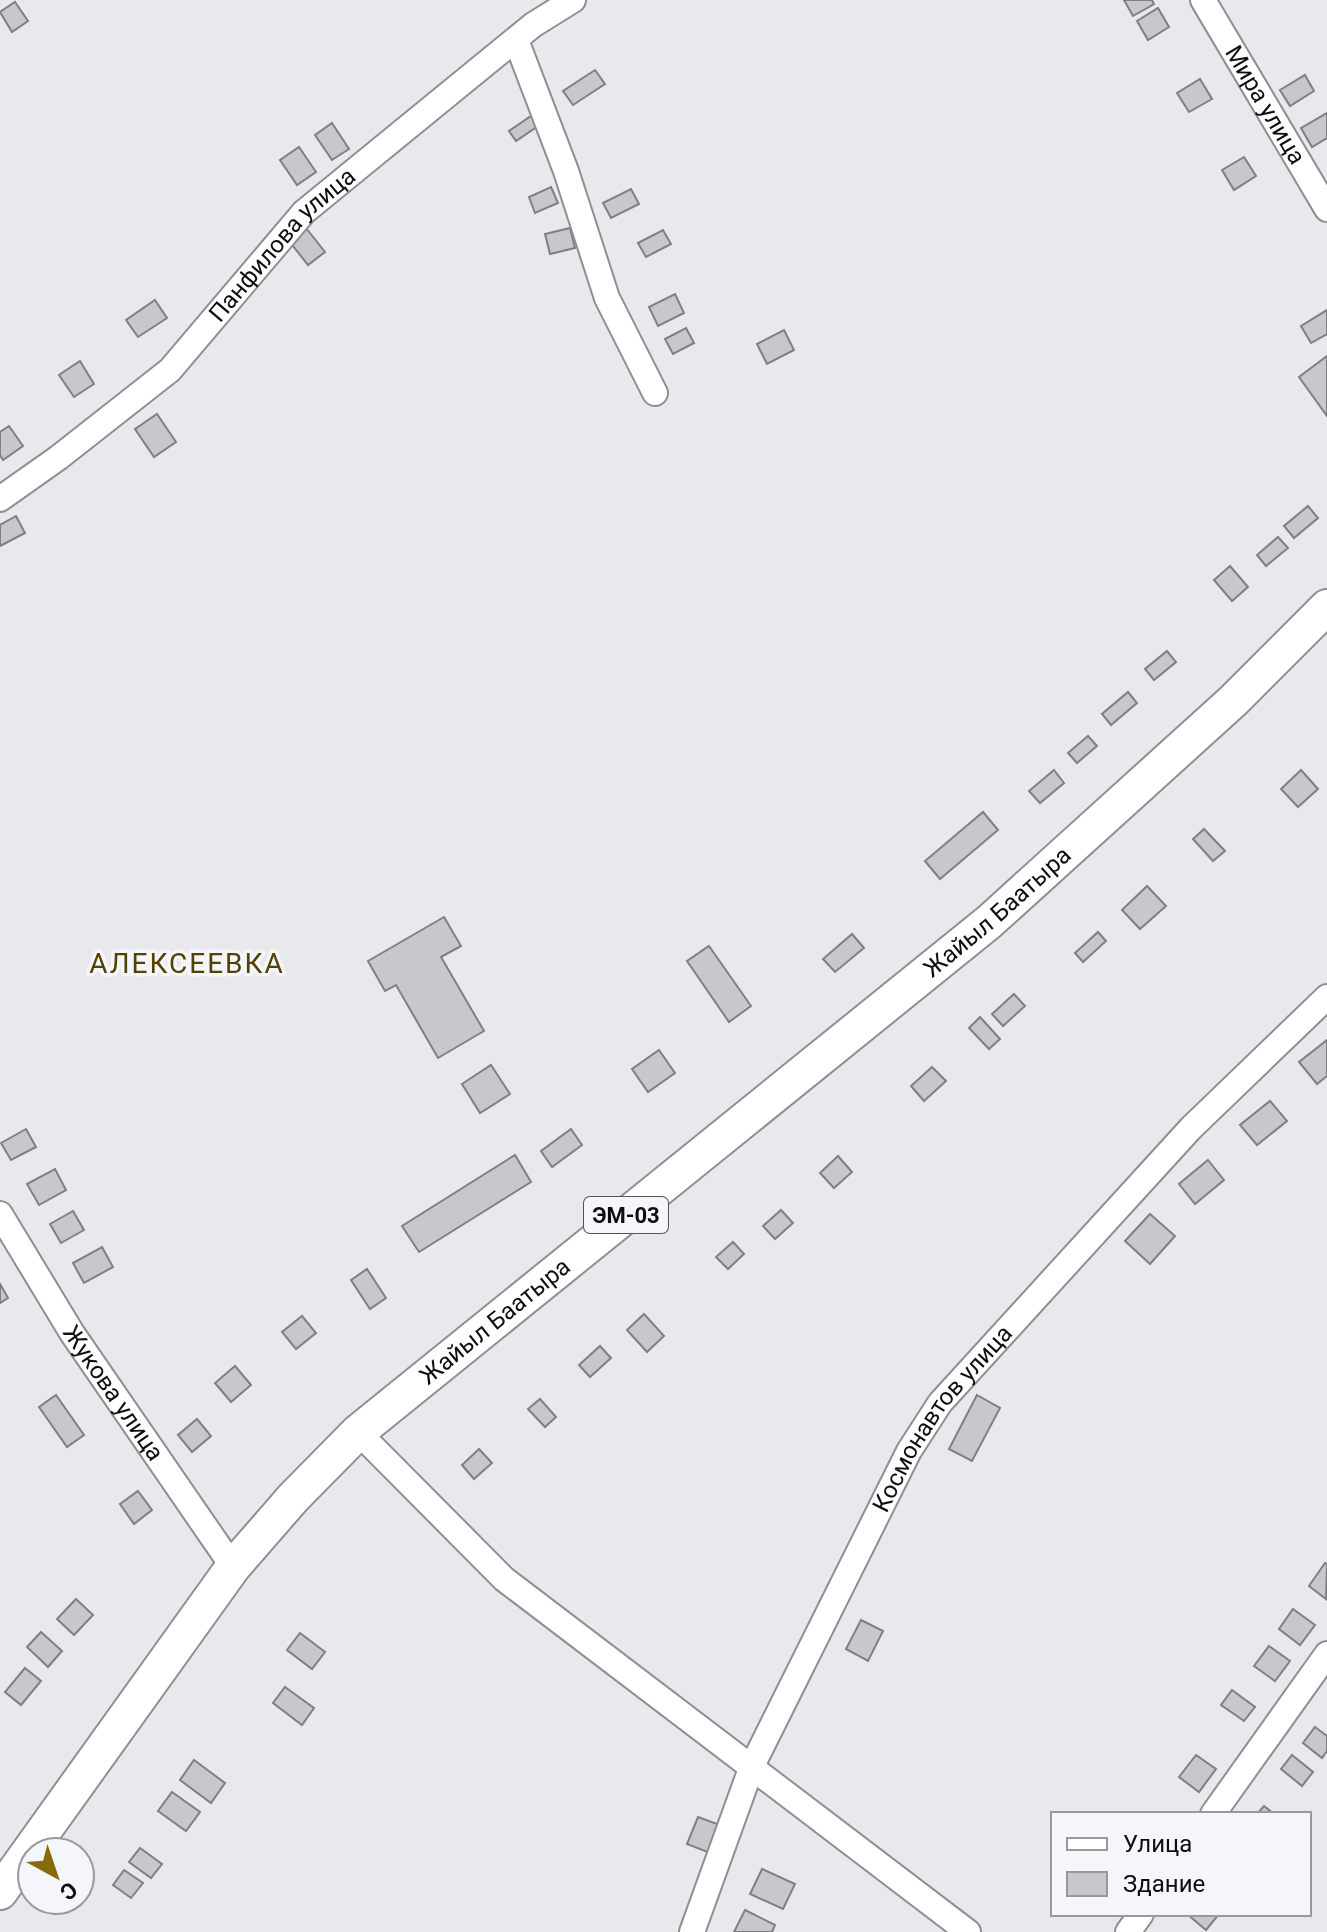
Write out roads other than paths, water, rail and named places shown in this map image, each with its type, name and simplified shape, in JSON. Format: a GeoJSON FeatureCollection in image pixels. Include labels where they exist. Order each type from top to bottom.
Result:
{"type":"FeatureCollection","features":[{"type":"Feature","properties":{"kind":"highway","name":"Жайыл Баатыра"},"geometry":{"type":"LineString","coordinates":[[0,1892],[233,1567],[293,1498],[358,1432],[989,922],[1233,701],[1327,607]]}},
{"type":"Feature","properties":{"kind":"street","name":"Панфилова улица"},"geometry":{"type":"LineString","coordinates":[[0,499],[170,370],[304,212],[516,40],[573,0]]}},
{"type":"Feature","properties":{"kind":"street","name":"Мира улица"},"geometry":{"type":"LineString","coordinates":[[1203,0],[1327,209]]}},
{"type":"Feature","properties":{"kind":"street"},"geometry":{"type":"LineString","coordinates":[[516,40],[566,171],[607,298],[655,393]]}},
{"type":"Feature","properties":{"kind":"street","name":"Космонавтов улица"},"geometry":{"type":"LineString","coordinates":[[692,1932],[752,1766],[909,1451],[940,1403],[1191,1128],[1327,997]]}},
{"type":"Feature","properties":{"kind":"street","name":"Жукова улица"},"geometry":{"type":"LineString","coordinates":[[0,1214],[72,1333],[233,1567]]}},
{"type":"Feature","properties":{"kind":"street"},"geometry":{"type":"LineString","coordinates":[[358,1432],[504,1579],[968,1932]]}},
{"type":"Feature","properties":{"kind":"street"},"geometry":{"type":"LineString","coordinates":[[1214,1812],[1327,1654]]}},
{"type":"Feature","properties":{"kind":"district","name":"АЛЕКСЕЕВКА"},"geometry":{"type":"Point","coordinates":[187,963]}}]}
